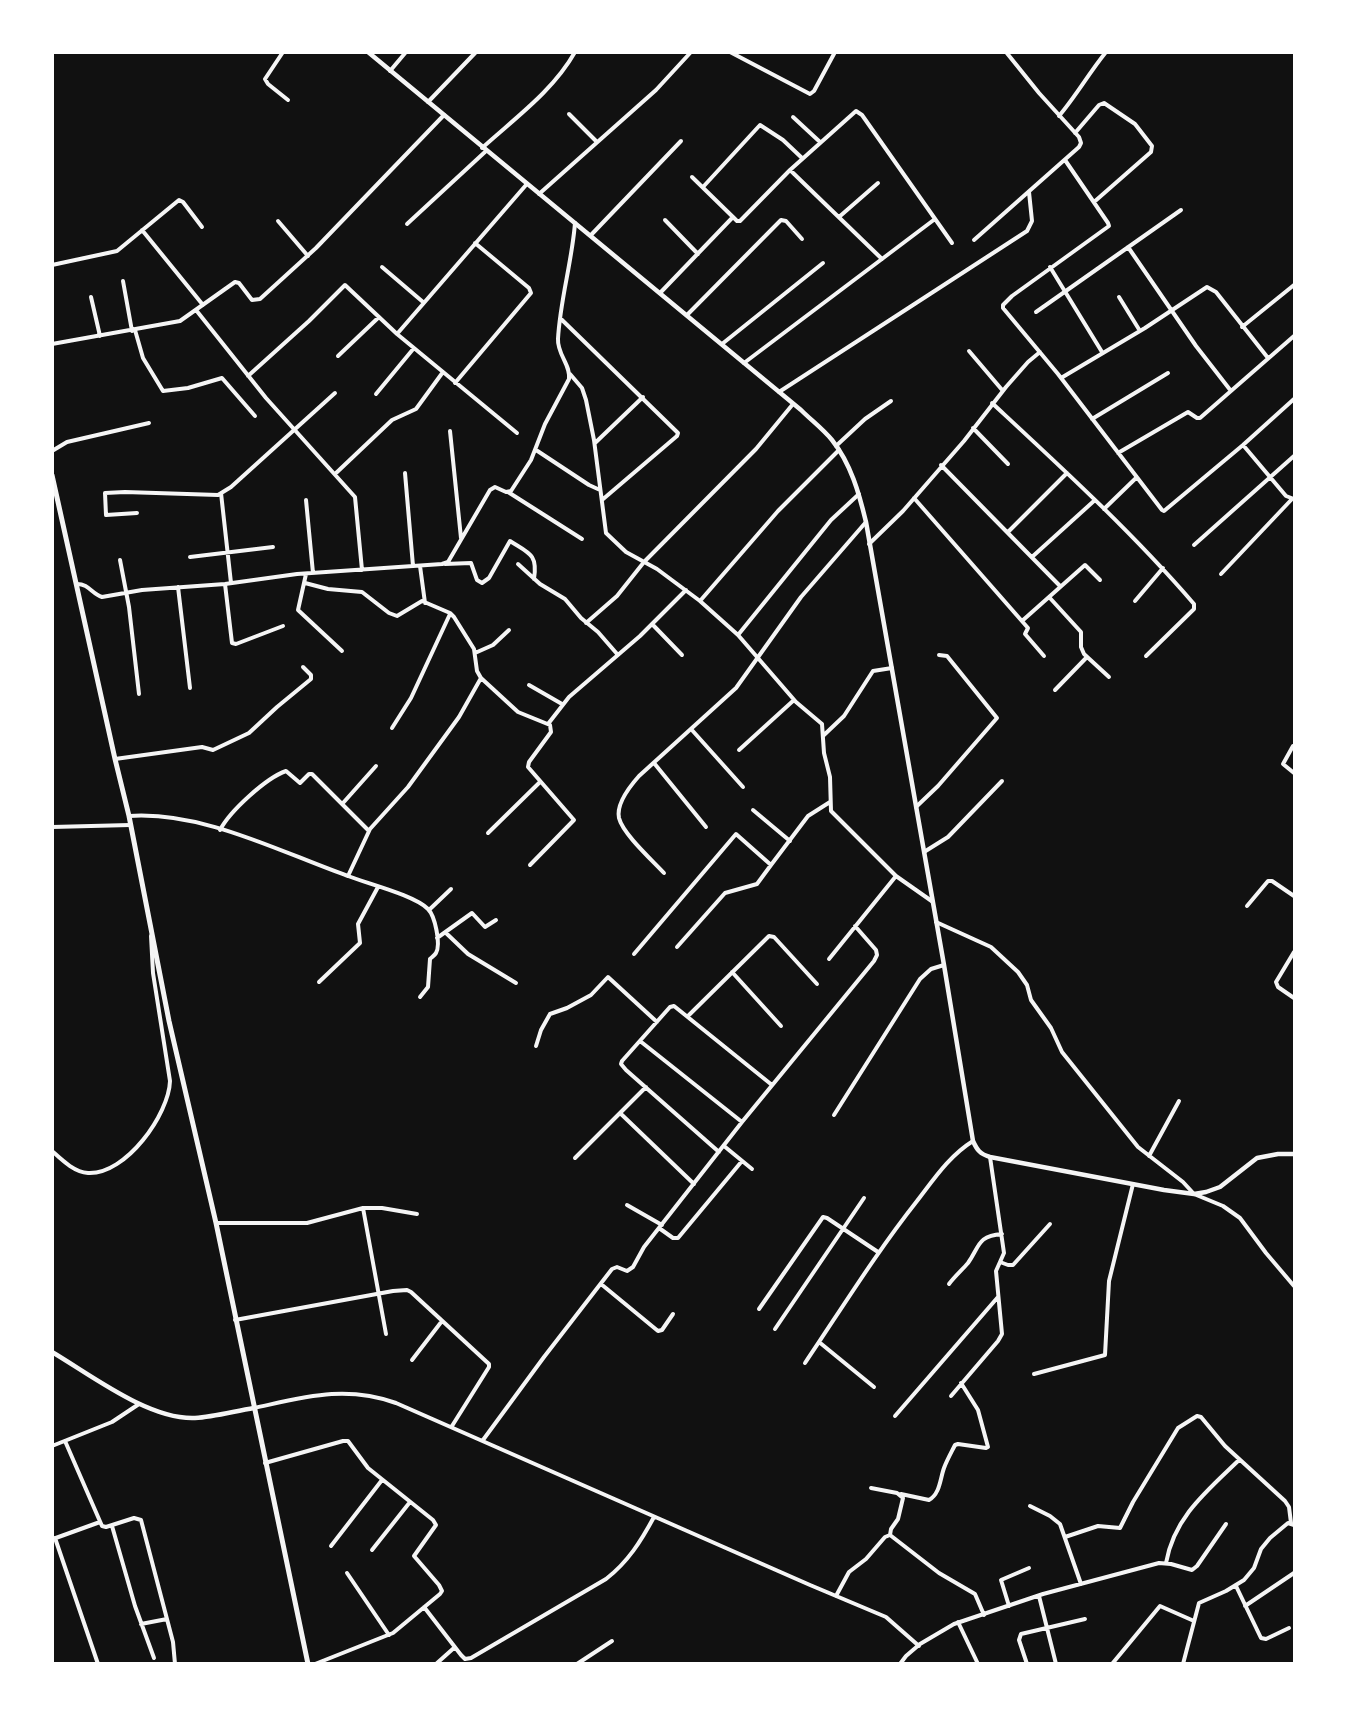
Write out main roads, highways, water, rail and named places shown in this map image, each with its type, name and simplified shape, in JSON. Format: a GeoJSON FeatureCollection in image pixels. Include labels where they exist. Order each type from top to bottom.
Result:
{"type":"FeatureCollection","features":[{"type":"Feature","properties":{"kind":"main road"},"geometry":{"type":"LineString","coordinates":[[52,475],[129,816],[186,1099],[216,1223],[308,1664]]}}]}
